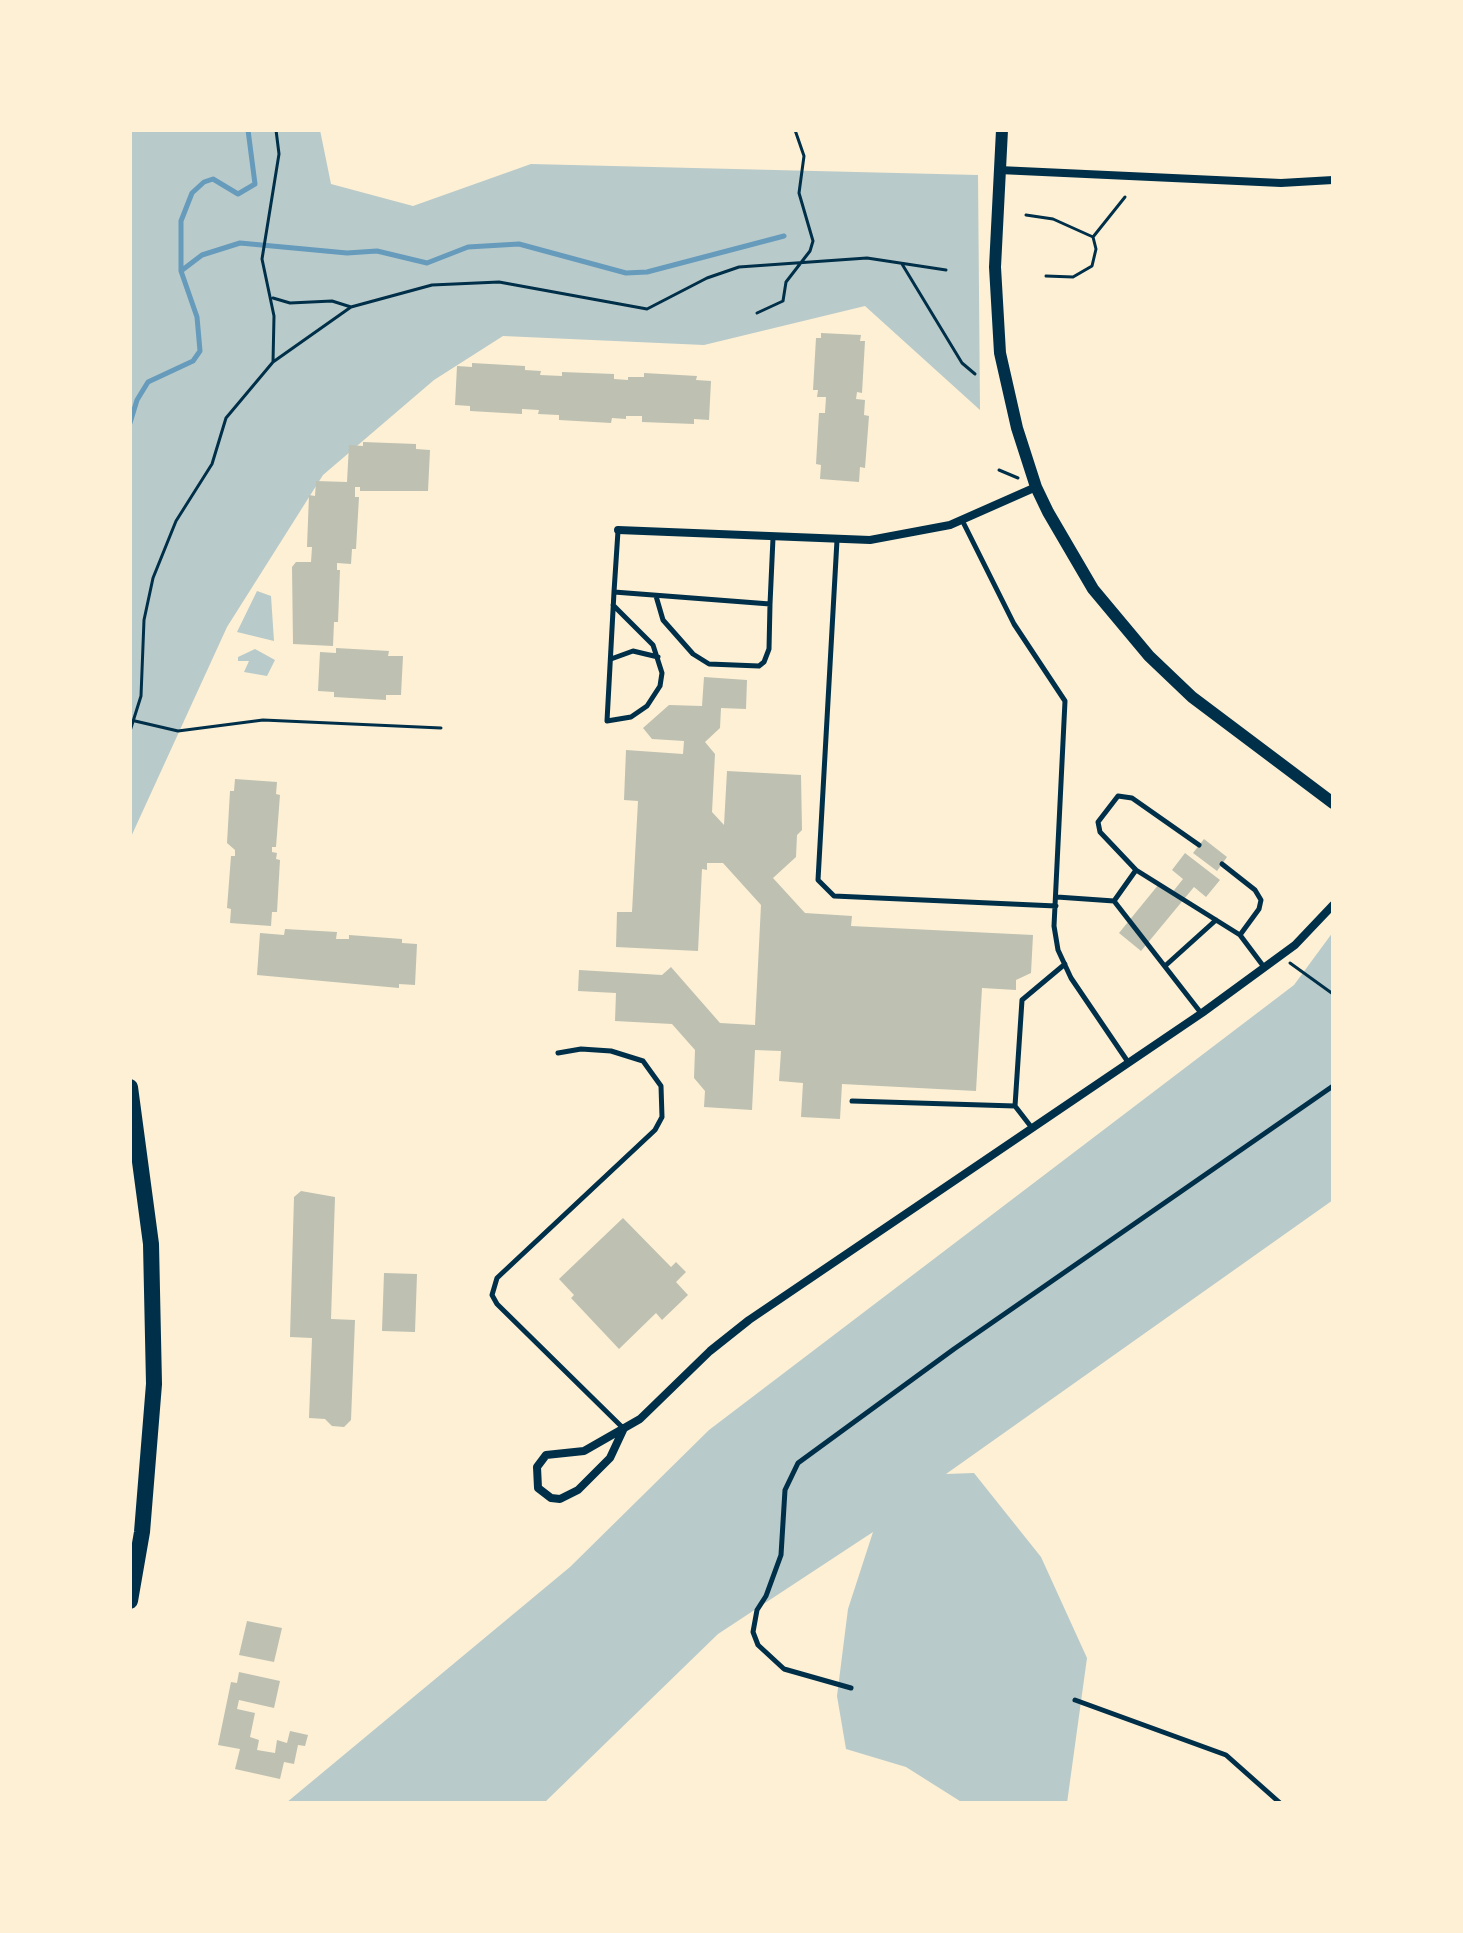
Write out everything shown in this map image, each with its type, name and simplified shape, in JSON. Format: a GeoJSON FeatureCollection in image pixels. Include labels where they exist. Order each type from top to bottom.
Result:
{"type":"FeatureCollection","features":[{"type":"Feature","properties":{"kind":"main road"},"geometry":{"type":"LineString","coordinates":[[130,1087],[151,1244],[154,1384],[145,1503],[130,1601]]}},
{"type":"Feature","properties":{"kind":"street"},"geometry":{"type":"LineString","coordinates":[[1002,130],[995,267],[1000,353],[1017,428],[1036,487],[1093,589],[1149,656],[1192,697],[1333,803]]}},
{"type":"Feature","properties":{"kind":"street"},"geometry":{"type":"LineString","coordinates":[[999,170],[1281,183],[1333,180]]}},
{"type":"Feature","properties":{"kind":"street"},"geometry":{"type":"LineString","coordinates":[[618,530],[870,540],[919,532],[962,520],[1036,487]]}},
{"type":"Feature","properties":{"kind":"street"},"geometry":{"type":"LineString","coordinates":[[624,1428],[610,1458],[578,1490],[560,1499],[551,1498],[538,1488],[537,1467],[546,1455],[584,1451],[624,1428],[640,1419],[710,1351],[749,1320],[1202,1013],[1280,956],[1333,905]]}},
{"type":"Feature","properties":{"kind":"lane"},"geometry":{"type":"LineString","coordinates":[[962,520],[1014,624],[1065,701],[1054,926],[1065,964],[1128,1063]]}},
{"type":"Feature","properties":{"kind":"lane"},"geometry":{"type":"LineString","coordinates":[[613,605],[653,645],[660,658],[662,673],[655,697],[631,717],[607,721],[613,605],[618,530]]}},
{"type":"Feature","properties":{"kind":"lane"},"geometry":{"type":"LineString","coordinates":[[656,596],[663,620],[693,654],[709,664],[759,666],[769,649],[773,538]]}},
{"type":"Feature","properties":{"kind":"lane"},"geometry":{"type":"LineString","coordinates":[[837,540],[818,880],[834,896],[1056,906]]}},
{"type":"Feature","properties":{"kind":"lane"},"geometry":{"type":"LineString","coordinates":[[614,592],[770,604]]}},
{"type":"Feature","properties":{"kind":"lane"},"geometry":{"type":"LineString","coordinates":[[610,660],[633,651],[660,658]]}},
{"type":"Feature","properties":{"kind":"lane"},"geometry":{"type":"LineString","coordinates":[[1199,845],[1125,795],[1111,802],[1098,822],[1106,840],[1136,870],[1240,935],[1264,967]]}},
{"type":"Feature","properties":{"kind":"lane"},"geometry":{"type":"LineString","coordinates":[[1222,864],[1255,890],[1261,900],[1259,909],[1240,935]]}},
{"type":"Feature","properties":{"kind":"lane"},"geometry":{"type":"LineString","coordinates":[[1114,901],[1136,870]]}},
{"type":"Feature","properties":{"kind":"lane"},"geometry":{"type":"LineString","coordinates":[[1057,897],[1114,901],[1202,1013]]}},
{"type":"Feature","properties":{"kind":"lane"},"geometry":{"type":"LineString","coordinates":[[1165,966],[1216,920]]}},
{"type":"Feature","properties":{"kind":"lane"},"geometry":{"type":"LineString","coordinates":[[1032,1128],[1015,1106],[1022,1000],[1065,964]]}},
{"type":"Feature","properties":{"kind":"lane"},"geometry":{"type":"LineString","coordinates":[[558,1053],[581,1049],[611,1051],[643,1061],[661,1086],[662,1117],[655,1130],[497,1278],[492,1295],[497,1304],[624,1428]]}},
{"type":"Feature","properties":{"kind":"lane"},"geometry":{"type":"LineString","coordinates":[[851,1688],[784,1669],[758,1645],[753,1632],[757,1610],[766,1596],[781,1555],[785,1490],[798,1463],[954,1349],[1333,1086]]}},
{"type":"Feature","properties":{"kind":"lane"},"geometry":{"type":"LineString","coordinates":[[852,1101],[1015,1106]]}},
{"type":"Feature","properties":{"kind":"lane"},"geometry":{"type":"LineString","coordinates":[[1075,1700],[1226,1755],[1280,1803]]}},
{"type":"Feature","properties":{"kind":"path"},"geometry":{"type":"LineString","coordinates":[[273,362],[276,338],[262,259],[279,154],[276,130]]}},
{"type":"Feature","properties":{"kind":"path"},"geometry":{"type":"LineString","coordinates":[[757,313],[783,301],[786,282],[813,241],[799,193],[804,156],[795,130]]}},
{"type":"Feature","properties":{"kind":"path"},"geometry":{"type":"LineString","coordinates":[[1046,276],[1083,274],[1095,257],[1093,237],[1125,197]]}},
{"type":"Feature","properties":{"kind":"path"},"geometry":{"type":"LineString","coordinates":[[1026,215],[1053,219],[1093,237]]}},
{"type":"Feature","properties":{"kind":"path"},"geometry":{"type":"LineString","coordinates":[[130,731],[141,696],[144,620],[163,548],[212,464],[226,418],[273,362],[351,307],[432,285],[499,282],[647,309],[707,278],[739,267],[867,258],[946,270]]}},
{"type":"Feature","properties":{"kind":"path"},"geometry":{"type":"LineString","coordinates":[[902,264],[966,369],[975,374]]}},
{"type":"Feature","properties":{"kind":"path"},"geometry":{"type":"LineString","coordinates":[[271,298],[290,303],[332,301],[351,307]]}},
{"type":"Feature","properties":{"kind":"path"},"geometry":{"type":"LineString","coordinates":[[135,721],[178,731],[263,720],[441,728]]}},
{"type":"Feature","properties":{"kind":"path"},"geometry":{"type":"LineString","coordinates":[[1280,956],[1333,994]]}},
{"type":"Feature","properties":{"kind":"shaded area"},"geometry":{"type":"Polygon","coordinates":[[[130,130],[320,130],[331,184],[413,206],[531,164],[978,175],[980,410],[865,306],[704,345],[503,336],[434,380],[323,475],[227,627],[130,839],[130,130]]]}},
{"type":"Feature","properties":{"kind":"shaded area"},"geometry":{"type":"Polygon","coordinates":[[[257,591],[271,596],[274,641],[237,632],[257,591]]]}},
{"type":"Feature","properties":{"kind":"shaded area"},"geometry":{"type":"Polygon","coordinates":[[[255,649],[275,660],[267,676],[244,672],[249,661],[238,661],[238,657],[255,649]]]}},
{"type":"Feature","properties":{"kind":"shaded area"},"geometry":{"type":"Polygon","coordinates":[[[1333,932],[1333,1200],[946,1474],[974,1473],[1041,1557],[1087,1658],[1067,1803],[963,1803],[906,1767],[846,1749],[837,1696],[848,1609],[873,1532],[718,1634],[544,1803],[286,1803],[570,1567],[709,1430],[1294,985],[1333,932]]]}},
{"type":"Feature","properties":{"kind":"building"},"geometry":{"type":"Polygon","coordinates":[[[821,333],[861,335],[860,341],[865,341],[862,393],[857,392],[856,399],[865,400],[864,415],[869,416],[865,468],[860,467],[859,482],[820,479],[821,465],[816,464],[819,413],[825,413],[826,397],[817,397],[818,390],[813,390],[816,338],[821,338],[821,333]]]}},
{"type":"Feature","properties":{"kind":"building"},"geometry":{"type":"Polygon","coordinates":[[[472,363],[525,366],[525,370],[541,371],[540,375],[562,376],[562,372],[614,374],[614,379],[628,380],[628,377],[644,377],[644,373],[697,376],[696,380],[711,381],[709,420],[694,419],[694,424],[642,422],[642,416],[626,416],[626,419],[612,418],[611,423],[559,420],[559,415],[538,414],[539,410],[522,409],[522,414],[470,411],[470,406],[455,405],[457,366],[472,367],[472,363]]]}},
{"type":"Feature","properties":{"kind":"building"},"geometry":{"type":"Polygon","coordinates":[[[363,442],[416,444],[416,449],[430,450],[428,491],[360,491],[360,487],[355,487],[355,497],[359,497],[356,549],[352,549],[351,564],[337,563],[337,570],[340,570],[338,622],[334,622],[333,646],[293,644],[292,567],[296,562],[311,562],[312,547],[307,547],[309,495],[315,496],[316,481],[347,482],[349,445],[363,446],[363,442]]]}},
{"type":"Feature","properties":{"kind":"building"},"geometry":{"type":"Polygon","coordinates":[[[336,648],[389,651],[388,656],[403,656],[401,695],[386,695],[386,700],[334,697],[334,692],[318,691],[320,652],[336,653],[336,648]]]}},
{"type":"Feature","properties":{"kind":"building"},"geometry":{"type":"Polygon","coordinates":[[[704,677],[747,680],[746,709],[721,708],[720,728],[705,742],[715,754],[712,812],[724,825],[727,771],[801,775],[802,830],[797,835],[796,857],[773,878],[805,913],[852,916],[851,926],[1033,935],[1031,973],[1016,980],[1016,990],[982,988],[976,1091],[842,1084],[840,1119],[801,1117],[803,1083],[779,1081],[781,1051],[755,1050],[752,1110],[704,1107],[705,1091],[694,1078],[695,1050],[672,1024],[615,1021],[616,993],[578,991],[579,970],[662,975],[671,967],[720,1023],[755,1025],[761,905],[723,863],[707,863],[707,870],[702,869],[698,951],[616,947],[617,912],[632,912],[638,801],[624,800],[626,750],[683,754],[684,741],[652,739],[643,728],[669,705],[702,706],[704,677]]]}},
{"type":"Feature","properties":{"kind":"building"},"geometry":{"type":"Polygon","coordinates":[[[235,779],[277,782],[276,794],[280,795],[276,847],[272,847],[272,852],[277,853],[276,859],[280,860],[277,912],[272,912],[271,926],[230,923],[231,909],[227,908],[231,856],[235,856],[235,850],[227,843],[230,791],[234,791],[235,779]]]}},
{"type":"Feature","properties":{"kind":"building"},"geometry":{"type":"Polygon","coordinates":[[[1204,839],[1227,857],[1217,871],[1193,853],[1204,839]]]}},
{"type":"Feature","properties":{"kind":"building"},"geometry":{"type":"Polygon","coordinates":[[[1185,853],[1220,880],[1206,897],[1194,887],[1141,951],[1119,933],[1159,884],[1171,894],[1183,879],[1172,870],[1185,853]]]}},
{"type":"Feature","properties":{"kind":"building"},"geometry":{"type":"Polygon","coordinates":[[[285,929],[337,932],[336,939],[349,939],[349,935],[402,939],[402,943],[417,944],[415,985],[399,984],[399,988],[257,975],[260,933],[284,935],[285,929]]]}},
{"type":"Feature","properties":{"kind":"building"},"geometry":{"type":"Polygon","coordinates":[[[301,1191],[335,1197],[331,1319],[355,1320],[351,1420],[344,1427],[332,1426],[325,1419],[309,1418],[312,1338],[290,1337],[294,1197],[301,1191]]]}},
{"type":"Feature","properties":{"kind":"building"},"geometry":{"type":"Polygon","coordinates":[[[623,1218],[671,1267],[676,1262],[686,1272],[676,1282],[688,1295],[662,1320],[656,1313],[619,1349],[571,1298],[574,1295],[559,1279],[623,1218]]]}},
{"type":"Feature","properties":{"kind":"building"},"geometry":{"type":"Polygon","coordinates":[[[384,1273],[417,1274],[415,1332],[382,1331],[384,1273]]]}},
{"type":"Feature","properties":{"kind":"building"},"geometry":{"type":"Polygon","coordinates":[[[247,1621],[282,1628],[274,1662],[239,1655],[247,1621]]]}},
{"type":"Feature","properties":{"kind":"building"},"geometry":{"type":"Polygon","coordinates":[[[239,1672],[280,1681],[274,1708],[239,1700],[237,1709],[255,1713],[250,1737],[259,1740],[257,1750],[275,1753],[277,1740],[287,1743],[290,1731],[308,1735],[305,1746],[298,1745],[294,1764],[284,1762],[280,1779],[235,1769],[240,1749],[218,1745],[231,1682],[237,1683],[239,1672]]]}},
{"type":"Feature","properties":{"kind":"waterway"},"geometry":{"type":"LineString","coordinates":[[130,423],[137,400],[148,382],[193,361],[200,351],[197,317],[181,271],[181,221],[192,193],[204,182],[213,179],[238,194],[255,184],[248,130]]}},
{"type":"Feature","properties":{"kind":"waterway"},"geometry":{"type":"LineString","coordinates":[[181,271],[202,255],[240,243],[347,253],[377,251],[427,263],[468,247],[519,244],[626,273],[647,272],[784,236]]}}]}
